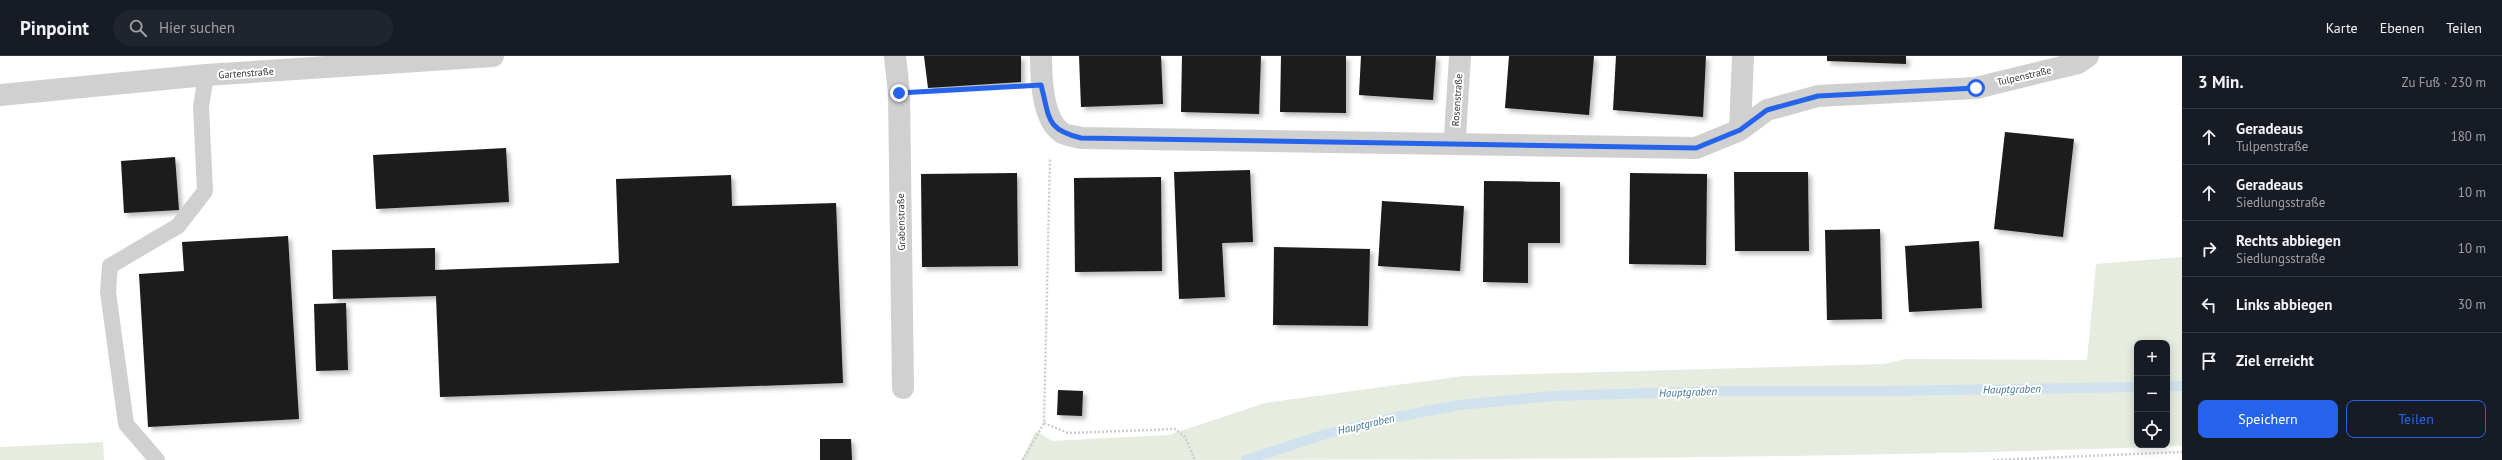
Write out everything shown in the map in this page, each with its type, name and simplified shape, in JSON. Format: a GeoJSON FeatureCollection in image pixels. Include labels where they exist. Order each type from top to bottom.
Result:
{"type":"FeatureCollection","features":[{"type":"Feature","properties":{"kind":"street","name":"Gartenstraße"},"geometry":{"type":"LineString","coordinates":[[0,95],[206,75],[493,56]]}},
{"type":"Feature","properties":{"kind":"street","name":"Grabenstraße"},"geometry":{"type":"LineString","coordinates":[[895,56],[899,93],[902,388]]}},
{"type":"Feature","properties":{"kind":"street"},"geometry":{"type":"LineString","coordinates":[[1041,56],[1041,85],[1051,123]]}},
{"type":"Feature","properties":{"kind":"street","name":"Rosenstraße"},"geometry":{"type":"LineString","coordinates":[[1460,56],[1455,136],[1460,143]]}},
{"type":"Feature","properties":{"kind":"street"},"geometry":{"type":"LineString","coordinates":[[1740,130],[1743,56]]}},
{"type":"Feature","properties":{"kind":"street","name":"Tulpenstraße"},"geometry":{"type":"LineString","coordinates":[[1051,123],[1062,133],[1081,138],[1696,148],[1740,130],[1767,110],[1818,96],[1976,88],[2078,63],[2088,56]]}},
{"type":"Feature","properties":{"kind":"lane"},"geometry":{"type":"LineString","coordinates":[[157,460],[126,424],[108,292],[110,266],[178,226],[204,192],[201,107],[206,75]]}},
{"type":"Feature","properties":{"kind":"path"},"geometry":{"type":"LineString","coordinates":[[899,93],[1041,85]]}},
{"type":"Feature","properties":{"kind":"path"},"geometry":{"type":"LineString","coordinates":[[1024,460],[1044,423],[1051,123]]}},
{"type":"Feature","properties":{"kind":"path"},"geometry":{"type":"LineString","coordinates":[[1044,423],[1068,433],[1175,429],[1181,432],[1195,460]]}},
{"type":"Feature","properties":{"kind":"path"},"geometry":{"type":"LineString","coordinates":[[1993,460],[2182,452]]}},
{"type":"Feature","properties":{"kind":"shaded area"},"geometry":{"type":"Polygon","coordinates":[[[2182,257],[2182,446],[2170,446],[2170,340],[2134,340],[2134,448],[1747,457],[1021,460],[1036,431],[1052,441],[1168,435],[1265,403],[1463,376],[1883,364],[1905,359],[2087,360],[2096,264],[2182,257]]]}},
{"type":"Feature","properties":{"kind":"shaded area"},"geometry":{"type":"Polygon","coordinates":[[[103,442],[104,460],[0,460],[0,447],[103,442]]]}},
{"type":"Feature","properties":{"kind":"building"},"geometry":{"type":"Polygon","coordinates":[[[924,56],[1021,56],[1021,82],[928,88],[924,56]]]}},
{"type":"Feature","properties":{"kind":"building"},"geometry":{"type":"Polygon","coordinates":[[[1079,56],[1161,56],[1163,104],[1081,107],[1079,56]]]}},
{"type":"Feature","properties":{"kind":"building"},"geometry":{"type":"Polygon","coordinates":[[[1182,56],[1261,56],[1259,114],[1181,112],[1182,56]]]}},
{"type":"Feature","properties":{"kind":"building"},"geometry":{"type":"Polygon","coordinates":[[[1281,56],[1346,56],[1346,113],[1280,112],[1281,56]]]}},
{"type":"Feature","properties":{"kind":"building"},"geometry":{"type":"Polygon","coordinates":[[[1361,56],[1436,56],[1433,100],[1359,95],[1361,56]]]}},
{"type":"Feature","properties":{"kind":"building"},"geometry":{"type":"Polygon","coordinates":[[[1509,56],[1594,56],[1589,115],[1505,108],[1509,56]]]}},
{"type":"Feature","properties":{"kind":"building"},"geometry":{"type":"Polygon","coordinates":[[[1616,56],[1706,56],[1703,117],[1613,110],[1616,56]]]}},
{"type":"Feature","properties":{"kind":"building"},"geometry":{"type":"Polygon","coordinates":[[[1827,56],[1906,56],[1906,64],[1827,61],[1827,56]]]}},
{"type":"Feature","properties":{"kind":"building"},"geometry":{"type":"Polygon","coordinates":[[[2005,132],[2074,139],[2063,237],[1994,229],[2005,132]]]}},
{"type":"Feature","properties":{"kind":"building"},"geometry":{"type":"Polygon","coordinates":[[[506,148],[509,202],[376,209],[373,155],[506,148]]]}},
{"type":"Feature","properties":{"kind":"building"},"geometry":{"type":"Polygon","coordinates":[[[175,157],[179,210],[124,213],[121,161],[175,157]]]}},
{"type":"Feature","properties":{"kind":"building"},"geometry":{"type":"Polygon","coordinates":[[[1250,170],[1253,242],[1222,243],[1225,297],[1179,299],[1174,172],[1250,170]]]}},
{"type":"Feature","properties":{"kind":"building"},"geometry":{"type":"Polygon","coordinates":[[[1734,172],[1808,172],[1809,251],[1735,251],[1734,172]]]}},
{"type":"Feature","properties":{"kind":"building"},"geometry":{"type":"Polygon","coordinates":[[[1017,173],[1018,266],[922,267],[921,174],[1017,173]]]}},
{"type":"Feature","properties":{"kind":"building"},"geometry":{"type":"Polygon","coordinates":[[[1630,173],[1707,174],[1706,265],[1629,264],[1630,173]]]}},
{"type":"Feature","properties":{"kind":"building"},"geometry":{"type":"Polygon","coordinates":[[[731,175],[732,206],[836,203],[843,383],[440,397],[436,296],[333,299],[332,250],[435,248],[435,270],[619,263],[616,179],[731,175]]]}},
{"type":"Feature","properties":{"kind":"building"},"geometry":{"type":"Polygon","coordinates":[[[1161,177],[1162,271],[1075,272],[1074,178],[1161,177]]]}},
{"type":"Feature","properties":{"kind":"building"},"geometry":{"type":"Polygon","coordinates":[[[1484,181],[1560,182],[1560,243],[1528,243],[1528,283],[1483,282],[1484,181]]]}},
{"type":"Feature","properties":{"kind":"building"},"geometry":{"type":"Polygon","coordinates":[[[1382,201],[1464,206],[1460,271],[1378,266],[1382,201]]]}},
{"type":"Feature","properties":{"kind":"building"},"geometry":{"type":"Polygon","coordinates":[[[1880,229],[1882,319],[1827,320],[1825,230],[1880,229]]]}},
{"type":"Feature","properties":{"kind":"building"},"geometry":{"type":"Polygon","coordinates":[[[288,236],[299,419],[148,427],[139,274],[184,271],[182,242],[288,236]]]}},
{"type":"Feature","properties":{"kind":"building"},"geometry":{"type":"Polygon","coordinates":[[[1979,241],[1982,308],[1909,312],[1905,246],[1979,241]]]}},
{"type":"Feature","properties":{"kind":"building"},"geometry":{"type":"Polygon","coordinates":[[[1274,247],[1370,249],[1368,326],[1273,325],[1274,247]]]}},
{"type":"Feature","properties":{"kind":"building"},"geometry":{"type":"Polygon","coordinates":[[[346,303],[348,370],[316,371],[314,304],[346,303]]]}},
{"type":"Feature","properties":{"kind":"building"},"geometry":{"type":"Polygon","coordinates":[[[1058,390],[1083,391],[1082,416],[1057,415],[1058,390]]]}},
{"type":"Feature","properties":{"kind":"building"},"geometry":{"type":"Polygon","coordinates":[[[820,439],[851,439],[852,460],[820,460],[820,439]]]}},
{"type":"Feature","properties":{"kind":"waterway","name":"Hauptgraben"},"geometry":{"type":"LineString","coordinates":[[2170,386],[2182,386]]}},
{"type":"Feature","properties":{"kind":"waterway","name":"Hauptgraben"},"geometry":{"type":"LineString","coordinates":[[1246,460],[1326,434],[1392,418],[1459,405],[1554,396],[1721,391],[1883,391],[2134,387]]}},
{"type":"Feature","properties":{"kind":"route"},"geometry":{"type":"LineString","coordinates":[[899,93],[1041,85],[1051,123],[1062,133],[1081,138],[1696,148],[1740,130],[1767,110],[1818,96],[1976,88]]}}]}
